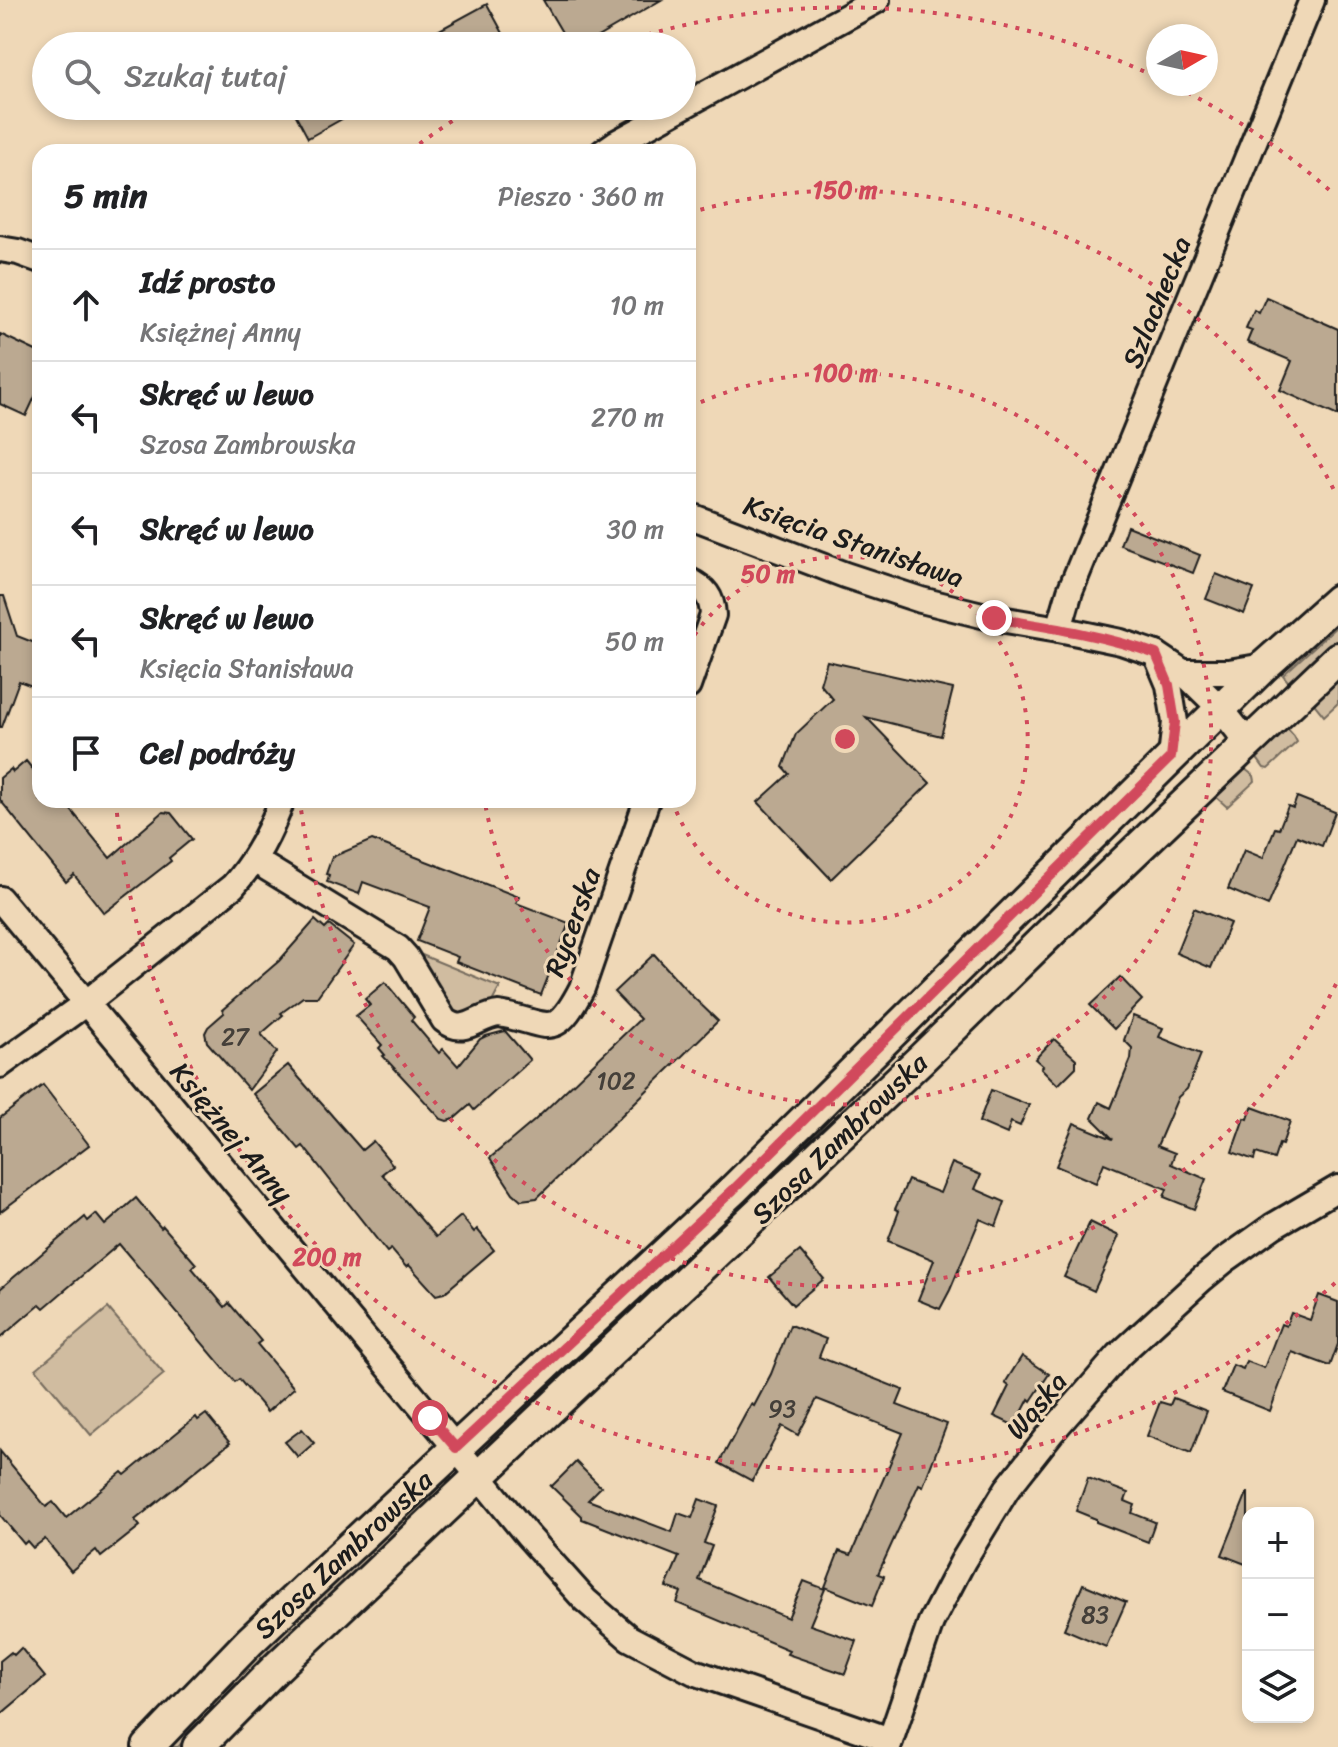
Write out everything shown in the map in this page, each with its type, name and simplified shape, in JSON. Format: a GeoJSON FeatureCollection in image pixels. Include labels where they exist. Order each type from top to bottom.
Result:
{"type":"FeatureCollection","features":[{"type":"Feature","properties":{"kind":"main road","name":"Szosa Zambrowska"},"geometry":{"type":"LineString","coordinates":[[148,1747],[260,1632],[733,1190],[1264,666],[1338,600]]}},
{"type":"Feature","properties":{"kind":"main road","name":"Szosa Zambrowska"},"geometry":{"type":"LineString","coordinates":[[198,1747],[287,1657],[911,1069],[1338,658]]}},
{"type":"Feature","properties":{"kind":"main road"},"geometry":{"type":"LineString","coordinates":[[1002,922],[1006,943],[1018,951],[1032,951]]}},
{"type":"Feature","properties":{"kind":"street"},"geometry":{"type":"LineString","coordinates":[[696,99],[877,0]]}},
{"type":"Feature","properties":{"kind":"street","name":"Szlachecka"},"geometry":{"type":"LineString","coordinates":[[1059,629],[1070,591],[1312,0]]}},
{"type":"Feature","properties":{"kind":"street"},"geometry":{"type":"LineString","coordinates":[[615,144],[658,120]]}},
{"type":"Feature","properties":{"kind":"street"},"geometry":{"type":"LineString","coordinates":[[0,249],[32,257]]}},
{"type":"Feature","properties":{"kind":"street","name":"Księcia Stanisława"},"geometry":{"type":"LineString","coordinates":[[696,518],[845,575],[921,600],[994,618],[1121,642],[1156,654],[1183,672],[1221,709],[1248,743]]}},
{"type":"Feature","properties":{"kind":"street"},"geometry":{"type":"LineString","coordinates":[[696,585],[706,591],[713,615],[696,663]]}},
{"type":"Feature","properties":{"kind":"street"},"geometry":{"type":"LineString","coordinates":[[1156,654],[1169,685],[1175,722],[1171,757]]}},
{"type":"Feature","properties":{"kind":"street"},"geometry":{"type":"LineString","coordinates":[[1183,672],[1229,672],[1264,666]]}},
{"type":"Feature","properties":{"kind":"street"},"geometry":{"type":"LineString","coordinates":[[0,1065],[86,1003],[233,886],[264,845],[279,808]]}},
{"type":"Feature","properties":{"kind":"street","name":"Rycerska"},"geometry":{"type":"LineString","coordinates":[[254,860],[398,948],[444,1020],[455,1027],[499,1014],[546,1026],[559,1021],[571,1010],[582,988],[644,808]]}},
{"type":"Feature","properties":{"kind":"street","name":"Księżnej Anny"},"geometry":{"type":"LineString","coordinates":[[0,899],[478,1478],[585,1600],[629,1638],[694,1672],[889,1744]]}},
{"type":"Feature","properties":{"kind":"street","name":"Wąska"},"geometry":{"type":"LineString","coordinates":[[889,1744],[931,1622],[963,1561],[1007,1489],[1059,1422],[1119,1355],[1213,1269],[1273,1226],[1338,1188]]}},
{"type":"Feature","properties":{"kind":"shaded area"},"geometry":{"type":"Polygon","coordinates":[[[1338,625],[1338,640],[1291,685],[1283,675],[1338,625]]]}},
{"type":"Feature","properties":{"kind":"shaded area"},"geometry":{"type":"Polygon","coordinates":[[[1338,678],[1338,703],[1324,716],[1315,705],[1315,700],[1338,678]]]}},
{"type":"Feature","properties":{"kind":"shaded area"},"geometry":{"type":"Polygon","coordinates":[[[1286,727],[1297,742],[1268,769],[1264,768],[1256,757],[1286,727]]]}},
{"type":"Feature","properties":{"kind":"shaded area"},"geometry":{"type":"Polygon","coordinates":[[[1245,769],[1254,776],[1255,781],[1227,807],[1216,797],[1245,769]]]}},
{"type":"Feature","properties":{"kind":"shaded area"},"geometry":{"type":"Polygon","coordinates":[[[417,953],[500,987],[492,1002],[456,1017],[417,953]]]}},
{"type":"Feature","properties":{"kind":"shaded area"},"geometry":{"type":"Polygon","coordinates":[[[857,1089],[865,1091],[495,1442],[487,1441],[488,1438],[857,1089]]]}},
{"type":"Feature","properties":{"kind":"shaded area"},"geometry":{"type":"Polygon","coordinates":[[[108,1308],[164,1374],[91,1435],[36,1369],[108,1308]]]}},
{"type":"Feature","properties":{"kind":"shaded area"},"geometry":{"type":"Polygon","coordinates":[[[443,1479],[448,1479],[446,1487],[267,1653],[178,1747],[166,1747],[256,1654],[443,1479]]]}},
{"type":"Feature","properties":{"kind":"building"},"geometry":{"type":"Polygon","coordinates":[[[543,0],[661,0],[606,32],[562,32],[543,0]]]}},
{"type":"Feature","properties":{"kind":"building"},"geometry":{"type":"Polygon","coordinates":[[[487,4],[502,32],[436,32],[487,4]]]}},
{"type":"Feature","properties":{"kind":"building"},"geometry":{"type":"Polygon","coordinates":[[[298,120],[340,120],[308,138],[298,120]]]}},
{"type":"Feature","properties":{"kind":"building"},"geometry":{"type":"Polygon","coordinates":[[[1266,297],[1338,329],[1338,416],[1280,390],[1292,361],[1247,342],[1252,330],[1246,328],[1254,310],[1259,313],[1266,297]]]}},
{"type":"Feature","properties":{"kind":"building"},"geometry":{"type":"Polygon","coordinates":[[[0,334],[32,349],[32,403],[26,416],[0,404],[0,334]]]}},
{"type":"Feature","properties":{"kind":"building"},"geometry":{"type":"Polygon","coordinates":[[[1127,526],[1200,555],[1193,573],[1120,545],[1127,526]]]}},
{"type":"Feature","properties":{"kind":"building"},"geometry":{"type":"Polygon","coordinates":[[[1216,574],[1254,589],[1244,614],[1206,599],[1216,574]]]}},
{"type":"Feature","properties":{"kind":"building"},"geometry":{"type":"Polygon","coordinates":[[[0,596],[4,596],[17,636],[32,642],[32,686],[19,681],[0,727],[0,596]]]}},
{"type":"Feature","properties":{"kind":"building"},"geometry":{"type":"Polygon","coordinates":[[[827,661],[953,689],[941,736],[866,717],[930,783],[831,879],[758,802],[789,774],[783,767],[796,734],[833,699],[820,684],[827,661]]]}},
{"type":"Feature","properties":{"kind":"building"},"geometry":{"type":"Polygon","coordinates":[[[26,761],[32,768],[32,808],[69,808],[110,858],[163,812],[171,813],[192,839],[169,858],[171,861],[104,913],[74,875],[66,882],[0,800],[0,778],[11,769],[13,772],[26,761]]]}},
{"type":"Feature","properties":{"kind":"building"},"geometry":{"type":"Polygon","coordinates":[[[1297,797],[1335,812],[1322,846],[1297,836],[1268,906],[1228,889],[1244,850],[1263,858],[1275,828],[1279,829],[1288,806],[1293,808],[1297,797]]]}},
{"type":"Feature","properties":{"kind":"building"},"geometry":{"type":"Polygon","coordinates":[[[372,840],[519,897],[516,903],[569,923],[541,995],[456,962],[458,957],[417,941],[430,907],[363,882],[359,894],[327,882],[329,875],[326,874],[332,857],[372,840]]]}},
{"type":"Feature","properties":{"kind":"building"},"geometry":{"type":"Polygon","coordinates":[[[1194,908],[1230,923],[1211,968],[1176,953],[1194,908]]]}},
{"type":"Feature","properties":{"kind":"building"},"geometry":{"type":"Polygon","coordinates":[[[315,920],[325,929],[329,925],[354,945],[317,997],[303,997],[281,1013],[283,1015],[261,1034],[277,1052],[249,1090],[207,1042],[205,1033],[224,1013],[222,1010],[279,961],[315,920]]]}},
{"type":"Feature","properties":{"kind":"building"},"geometry":{"type":"Polygon","coordinates":[[[654,954],[718,1021],[537,1198],[521,1200],[490,1158],[534,1121],[640,1019],[614,992],[654,954]]]}},
{"type":"Feature","properties":{"kind":"building"},"geometry":{"type":"Polygon","coordinates":[[[1120,977],[1142,1000],[1114,1029],[1090,1005],[1120,977]]]}},
{"type":"Feature","properties":{"kind":"building"},"geometry":{"type":"Polygon","coordinates":[[[385,982],[439,1053],[443,1049],[458,1066],[480,1039],[505,1031],[530,1060],[474,1110],[470,1105],[454,1119],[441,1119],[383,1056],[379,1048],[382,1045],[356,1016],[370,1005],[365,999],[385,982]]]}},
{"type":"Feature","properties":{"kind":"building"},"geometry":{"type":"Polygon","coordinates":[[[1133,1016],[1163,1028],[1159,1037],[1201,1054],[1187,1089],[1178,1097],[1157,1146],[1175,1153],[1171,1164],[1206,1179],[1194,1209],[1164,1197],[1167,1189],[1104,1163],[1096,1183],[1056,1166],[1074,1123],[1113,1139],[1092,1118],[1099,1102],[1111,1108],[1131,1059],[1132,1048],[1124,1040],[1133,1016]]]}},
{"type":"Feature","properties":{"kind":"building"},"geometry":{"type":"Polygon","coordinates":[[[1054,1039],[1076,1059],[1076,1067],[1058,1085],[1035,1059],[1054,1039]]]}},
{"type":"Feature","properties":{"kind":"building"},"geometry":{"type":"Polygon","coordinates":[[[288,1065],[362,1150],[373,1141],[393,1165],[382,1174],[436,1237],[461,1216],[474,1232],[477,1229],[494,1250],[444,1293],[436,1295],[391,1249],[387,1252],[303,1146],[299,1149],[253,1094],[288,1065]]]}},
{"type":"Feature","properties":{"kind":"building"},"geometry":{"type":"Polygon","coordinates":[[[43,1085],[89,1145],[0,1212],[0,1118],[43,1085]]]}},
{"type":"Feature","properties":{"kind":"building"},"geometry":{"type":"Polygon","coordinates":[[[991,1090],[1029,1105],[1020,1126],[1011,1122],[1007,1134],[979,1122],[991,1090]]]}},
{"type":"Feature","properties":{"kind":"building"},"geometry":{"type":"Polygon","coordinates":[[[1252,1107],[1290,1121],[1274,1159],[1256,1153],[1254,1160],[1232,1152],[1244,1118],[1248,1119],[1252,1107]]]}},
{"type":"Feature","properties":{"kind":"building"},"geometry":{"type":"Polygon","coordinates":[[[952,1163],[981,1175],[975,1189],[1005,1202],[996,1226],[980,1219],[940,1309],[918,1300],[934,1260],[888,1241],[899,1211],[895,1209],[908,1180],[940,1193],[952,1163]]]}},
{"type":"Feature","properties":{"kind":"building"},"geometry":{"type":"Polygon","coordinates":[[[136,1198],[196,1264],[192,1268],[225,1307],[229,1303],[261,1341],[257,1344],[294,1388],[267,1412],[239,1379],[235,1382],[119,1244],[44,1308],[40,1304],[0,1338],[0,1289],[85,1217],[88,1221],[96,1214],[105,1225],[136,1198]]]}},
{"type":"Feature","properties":{"kind":"building"},"geometry":{"type":"Polygon","coordinates":[[[1090,1222],[1119,1236],[1094,1291],[1064,1277],[1090,1222]]]}},
{"type":"Feature","properties":{"kind":"building"},"geometry":{"type":"Polygon","coordinates":[[[800,1251],[824,1279],[793,1305],[769,1277],[800,1251]]]}},
{"type":"Feature","properties":{"kind":"building"},"geometry":{"type":"Polygon","coordinates":[[[1319,1295],[1338,1302],[1338,1344],[1330,1366],[1292,1352],[1270,1411],[1222,1392],[1233,1365],[1243,1369],[1246,1361],[1264,1368],[1281,1324],[1286,1326],[1291,1313],[1310,1320],[1319,1295]]]}},
{"type":"Feature","properties":{"kind":"building"},"geometry":{"type":"Polygon","coordinates":[[[790,1325],[826,1339],[819,1357],[903,1390],[897,1405],[947,1424],[923,1486],[919,1484],[878,1574],[884,1576],[872,1606],[825,1587],[839,1551],[851,1555],[903,1433],[817,1399],[798,1435],[782,1426],[752,1481],[719,1463],[771,1374],[790,1325]]]}},
{"type":"Feature","properties":{"kind":"building"},"geometry":{"type":"Polygon","coordinates":[[[1022,1356],[1049,1374],[1031,1401],[1029,1399],[1015,1426],[994,1416],[1009,1386],[1005,1383],[1022,1356]]]}},
{"type":"Feature","properties":{"kind":"building"},"geometry":{"type":"Polygon","coordinates":[[[1173,1398],[1207,1411],[1191,1453],[1147,1436],[1160,1402],[1170,1405],[1173,1398]]]}},
{"type":"Feature","properties":{"kind":"building"},"geometry":{"type":"Polygon","coordinates":[[[206,1414],[230,1443],[135,1520],[140,1526],[101,1557],[96,1550],[71,1571],[45,1539],[33,1548],[27,1541],[24,1544],[0,1515],[0,1451],[46,1507],[53,1502],[66,1518],[196,1417],[198,1420],[206,1414]]]}},
{"type":"Feature","properties":{"kind":"building"},"geometry":{"type":"Polygon","coordinates":[[[302,1429],[314,1443],[298,1457],[285,1442],[302,1429]]]}},
{"type":"Feature","properties":{"kind":"building"},"geometry":{"type":"Polygon","coordinates":[[[576,1462],[601,1487],[588,1500],[672,1532],[678,1513],[692,1518],[699,1499],[718,1506],[704,1543],[712,1546],[699,1580],[788,1618],[804,1581],[825,1589],[810,1625],[857,1641],[845,1674],[787,1654],[789,1650],[677,1603],[681,1592],[666,1587],[679,1557],[582,1519],[550,1485],[576,1462]]]}},
{"type":"Feature","properties":{"kind":"building"},"geometry":{"type":"Polygon","coordinates":[[[1088,1478],[1128,1493],[1125,1501],[1135,1505],[1132,1513],[1155,1522],[1148,1542],[1076,1511],[1088,1478]]]}},
{"type":"Feature","properties":{"kind":"building"},"geometry":{"type":"Polygon","coordinates":[[[1247,1493],[1248,1493],[1248,1507],[1242,1507],[1242,1563],[1222,1555],[1247,1493]]]}},
{"type":"Feature","properties":{"kind":"building"},"geometry":{"type":"Polygon","coordinates":[[[1083,1584],[1126,1602],[1106,1647],[1064,1629],[1083,1584]]]}},
{"type":"Feature","properties":{"kind":"building"},"geometry":{"type":"Polygon","coordinates":[[[21,1648],[45,1677],[0,1715],[0,1661],[21,1648]]]}},
{"type":"Feature","properties":{"kind":"route"},"geometry":{"type":"LineString","coordinates":[[430,1418],[456,1448],[500,1409],[733,1190],[1171,757],[1175,722],[1169,685],[1156,654],[1121,642],[994,618]]}}]}
